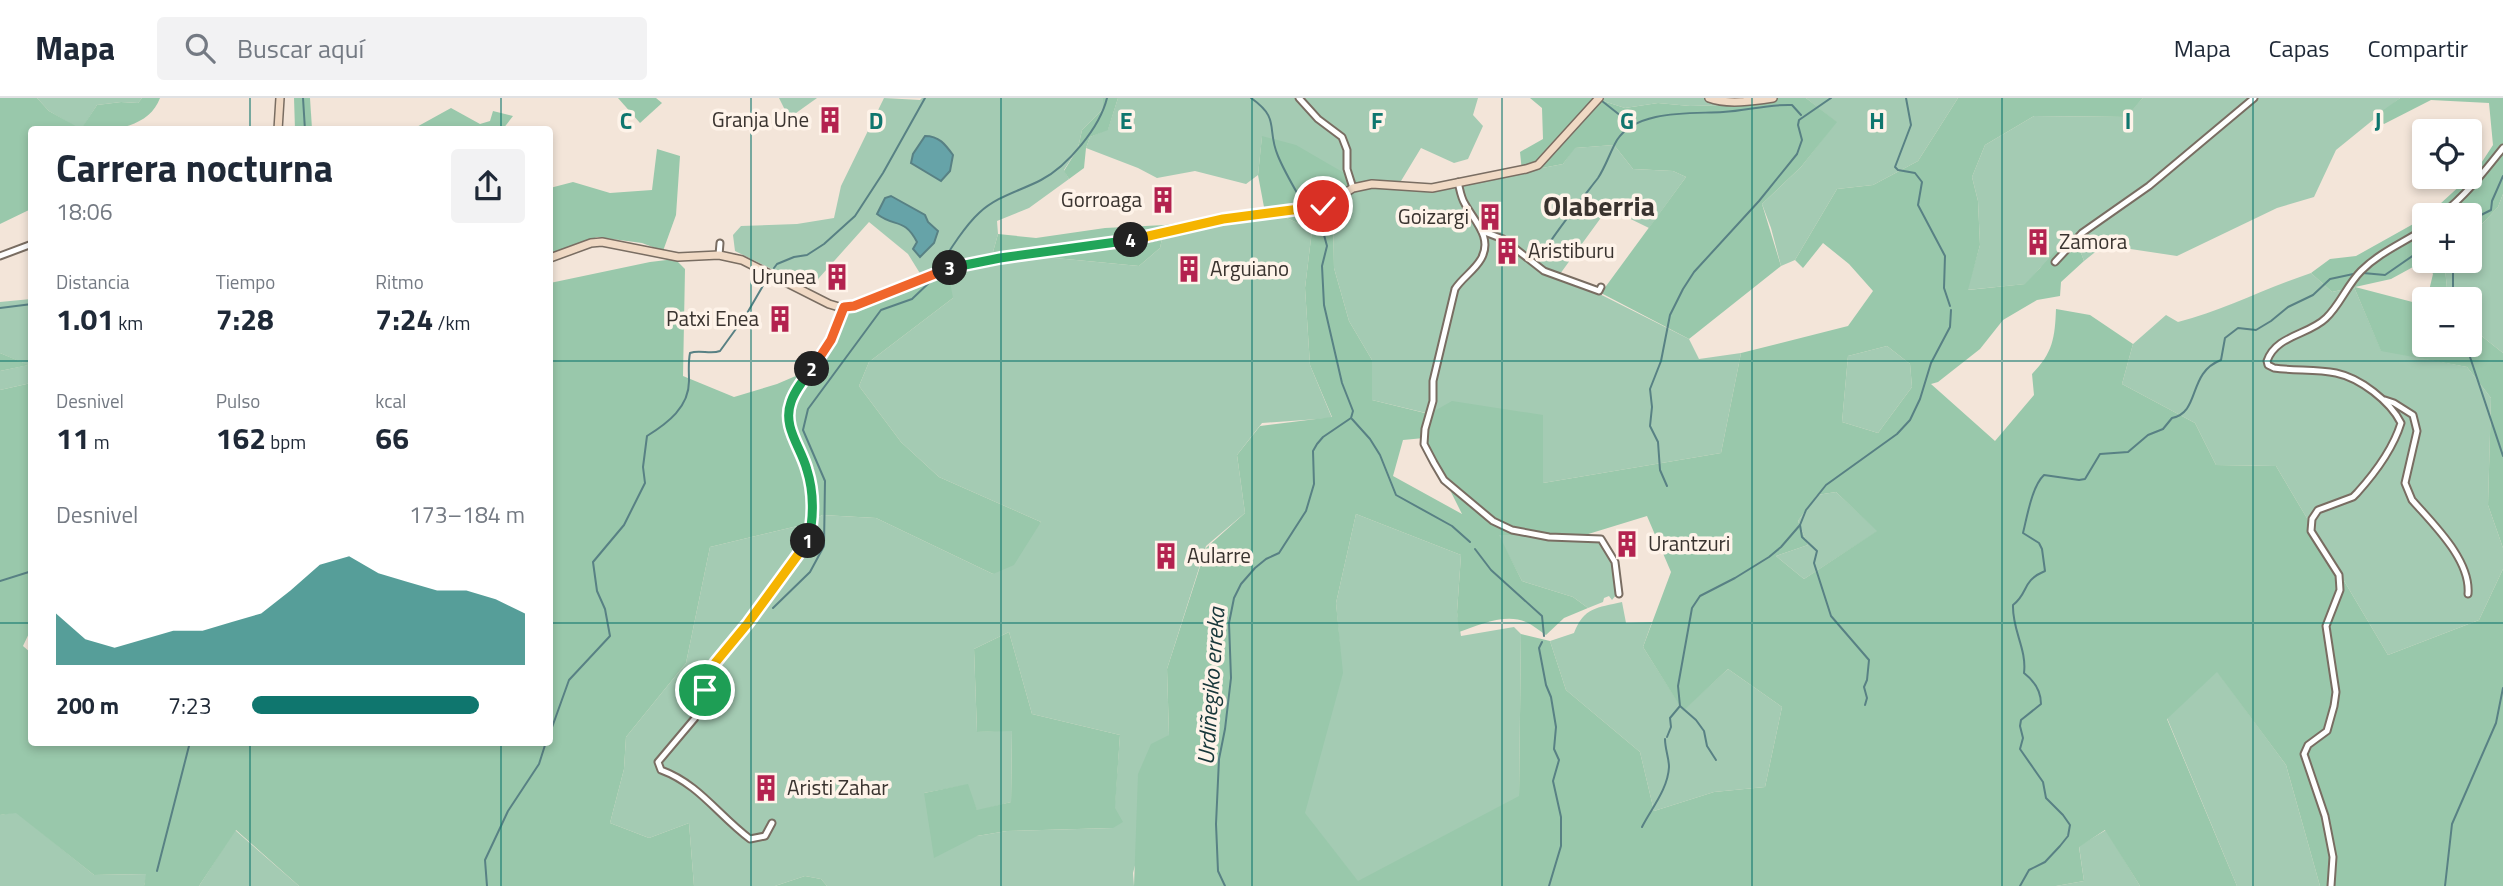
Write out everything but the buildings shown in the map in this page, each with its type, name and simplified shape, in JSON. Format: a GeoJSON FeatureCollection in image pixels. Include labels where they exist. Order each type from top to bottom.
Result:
{"type":"FeatureCollection","features":[{"type":"Feature","properties":{"kind":"street"},"geometry":{"type":"LineString","coordinates":[[278,126],[280,98]]}},
{"type":"Feature","properties":{"kind":"street"},"geometry":{"type":"LineString","coordinates":[[1299,98],[1318,119],[1342,137],[1347,150],[1353,188]]}},
{"type":"Feature","properties":{"kind":"street"},"geometry":{"type":"LineString","coordinates":[[553,257],[591,243],[603,242],[678,257],[719,255],[742,260],[829,304],[854,306],[942,270],[1000,258],[1148,238],[1223,219],[1323,206],[1353,188],[1372,184],[1432,188],[1526,169],[1538,165],[1599,98]]}},
{"type":"Feature","properties":{"kind":"street"},"geometry":{"type":"LineString","coordinates":[[1709,98],[1744,101],[1773,98]]}},
{"type":"Feature","properties":{"kind":"street"},"geometry":{"type":"LineString","coordinates":[[2055,262],[2082,233],[2149,186],[2254,98]]}},
{"type":"Feature","properties":{"kind":"street"},"geometry":{"type":"LineString","coordinates":[[2456,203],[2491,166],[2503,148]]}},
{"type":"Feature","properties":{"kind":"street"},"geometry":{"type":"LineString","coordinates":[[1458,183],[1462,201],[1482,231],[1485,244],[1482,257],[1455,289],[1433,381],[1433,401],[1424,444],[1444,480],[1493,521],[1512,530],[1549,537],[1601,539],[1615,562],[1619,594]]}},
{"type":"Feature","properties":{"kind":"street"},"geometry":{"type":"LineString","coordinates":[[1482,231],[1503,239],[1544,271],[1599,291],[1601,287]]}},
{"type":"Feature","properties":{"kind":"street"},"geometry":{"type":"LineString","coordinates":[[2331,886],[2333,857],[2325,816],[2304,754],[2308,745],[2327,731],[2334,706],[2336,692],[2326,626],[2340,590],[2339,575],[2311,531],[2312,519],[2318,510],[2353,497],[2370,479],[2397,435],[2400,423],[2397,415],[2382,399],[2345,375],[2274,368],[2268,365],[2267,361],[2271,352],[2282,342],[2314,327],[2327,317],[2345,289],[2379,255],[2412,236]]}},
{"type":"Feature","properties":{"kind":"street"},"geometry":{"type":"LineString","coordinates":[[719,255],[720,243]]}},
{"type":"Feature","properties":{"kind":"street"},"geometry":{"type":"LineString","coordinates":[[0,256],[28,246]]}},
{"type":"Feature","properties":{"kind":"street"},"geometry":{"type":"LineString","coordinates":[[772,823],[765,836],[750,839],[726,821],[696,789],[683,779],[661,770],[658,762],[695,718],[715,663],[806,546],[812,526],[812,487],[806,466],[793,439],[788,419],[790,403],[831,340],[844,307]]}},
{"type":"Feature","properties":{"kind":"street"},"geometry":{"type":"LineString","coordinates":[[2382,399],[2413,415],[2417,431],[2405,483],[2407,491],[2453,548],[2467,579],[2468,594]]}},
{"type":"Feature","properties":{"kind":"green space"},"geometry":{"type":"Polygon","coordinates":[[[0,98],[37,98],[49,111],[76,126],[28,126],[28,210],[0,224],[0,98]]]}},
{"type":"Feature","properties":{"kind":"green space"},"geometry":{"type":"Polygon","coordinates":[[[37,98],[142,98],[138,103],[97,105],[84,126],[74,126],[49,111],[37,98]]]}},
{"type":"Feature","properties":{"kind":"green space"},"geometry":{"type":"Polygon","coordinates":[[[142,98],[160,98],[151,112],[138,122],[125,126],[83,126],[97,105],[138,103],[142,98]]]}},
{"type":"Feature","properties":{"kind":"green space"},"geometry":{"type":"Polygon","coordinates":[[[294,98],[310,98],[312,126],[295,126],[294,98]]]}},
{"type":"Feature","properties":{"kind":"green space"},"geometry":{"type":"Polygon","coordinates":[[[618,98],[656,98],[662,103],[640,123],[618,98]]]}},
{"type":"Feature","properties":{"kind":"green space"},"geometry":{"type":"Polygon","coordinates":[[[779,98],[817,98],[789,118],[779,98]]]}},
{"type":"Feature","properties":{"kind":"green space"},"geometry":{"type":"Polygon","coordinates":[[[884,98],[1103,98],[1103,109],[1082,130],[1078,148],[1064,170],[1069,179],[1029,208],[997,221],[998,234],[993,252],[1139,266],[1160,248],[1165,225],[1264,207],[1312,230],[1305,288],[1310,365],[1332,418],[1262,423],[1237,455],[1245,513],[1206,546],[1167,669],[1169,735],[1133,873],[1134,886],[827,886],[821,879],[805,876],[775,886],[694,886],[689,823],[649,838],[610,823],[624,769],[626,737],[686,663],[710,547],[810,523],[822,515],[876,518],[993,574],[1041,522],[939,477],[901,442],[859,386],[869,362],[953,298],[921,275],[908,254],[869,222],[810,288],[735,251],[733,235],[741,226],[797,224],[834,218],[841,186],[884,98]],[[1009,632],[974,649],[977,732],[1012,730],[1011,802],[977,811],[967,785],[924,793],[977,836],[1007,831],[1113,828],[1120,735],[1032,714],[1009,632]]]}},
{"type":"Feature","properties":{"kind":"green space"},"geometry":{"type":"Polygon","coordinates":[[[1103,98],[1118,98],[1108,130],[1090,137],[1084,168],[1069,179],[1064,171],[1078,148],[1082,130],[1103,109],[1103,98]]]}},
{"type":"Feature","properties":{"kind":"green space"},"geometry":{"type":"Polygon","coordinates":[[[1118,98],[1478,98],[1473,115],[1483,126],[1468,159],[1454,163],[1421,148],[1401,181],[1431,189],[1563,164],[1574,148],[1614,145],[1633,169],[1673,171],[1686,177],[1649,228],[1608,208],[1560,274],[1689,339],[1699,359],[1741,353],[1721,453],[1543,483],[1430,414],[1372,400],[1372,360],[1349,321],[1334,268],[1333,212],[1358,182],[1262,137],[1258,175],[1246,184],[1195,171],[1157,178],[1086,148],[1090,137],[1108,129],[1118,98]]]}},
{"type":"Feature","properties":{"kind":"green space"},"geometry":{"type":"Polygon","coordinates":[[[1530,98],[1594,98],[1625,108],[1658,103],[1728,105],[1747,98],[1806,98],[1837,122],[1801,167],[1762,204],[1781,266],[1689,339],[1601,293],[1686,177],[1673,171],[1633,169],[1614,145],[1575,148],[1563,164],[1522,172],[1520,152],[1543,139],[1542,108],[1530,98]]]}},
{"type":"Feature","properties":{"kind":"green space"},"geometry":{"type":"Polygon","coordinates":[[[1594,98],[1747,98],[1728,105],[1658,103],[1625,108],[1594,98]]]}},
{"type":"Feature","properties":{"kind":"green space"},"geometry":{"type":"Polygon","coordinates":[[[1806,98],[1958,98],[1918,161],[1873,185],[1837,189],[1795,260],[1781,266],[1762,204],[1801,167],[1836,122],[1806,98]]]}},
{"type":"Feature","properties":{"kind":"green space"},"geometry":{"type":"Polygon","coordinates":[[[1958,98],[2143,98],[2126,117],[2034,116],[1985,145],[1972,177],[1978,201],[1980,245],[1968,290],[2025,284],[2068,238],[2077,242],[2084,261],[2061,282],[2060,296],[2037,300],[2003,320],[1980,349],[1938,382],[1931,384],[1995,441],[2034,395],[2032,374],[2052,344],[2056,309],[2090,315],[2133,344],[2122,384],[2195,423],[2216,465],[2276,466],[2388,655],[2479,620],[2503,569],[2503,886],[2320,886],[2286,765],[2217,672],[2167,719],[2237,886],[2140,886],[2105,830],[2079,847],[2084,881],[2056,886],[1134,886],[1138,774],[1151,744],[1169,735],[1167,669],[1206,548],[1245,513],[1237,455],[1260,426],[1332,417],[1310,365],[1305,288],[1312,230],[1264,207],[1258,175],[1262,136],[1296,145],[1358,181],[1333,212],[1334,268],[1349,321],[1372,360],[1372,400],[1429,414],[1452,401],[1543,415],[1543,483],[1721,453],[1741,353],[1848,326],[1873,291],[1849,264],[1823,243],[1803,268],[1795,260],[1837,189],[1873,185],[1918,161],[1958,98]],[[1887,346],[1848,356],[1842,422],[1878,433],[1912,387],[1910,364],[1887,346]],[[1424,438],[1403,440],[1393,476],[1462,514],[1424,438]],[[1836,492],[1817,495],[1798,521],[1808,545],[1776,556],[1804,579],[1877,531],[1836,492]],[[1356,514],[1336,603],[1343,673],[1305,813],[1358,881],[1519,796],[1521,634],[1550,641],[1566,690],[1640,752],[1654,811],[1714,792],[1765,787],[1782,707],[1728,669],[1683,711],[1643,647],[1671,572],[1647,516],[1585,535],[1499,535],[1522,581],[1573,597],[1588,608],[1564,618],[1546,635],[1526,622],[1509,619],[1492,621],[1459,632],[1457,612],[1461,555],[1356,514]]]}},
{"type":"Feature","properties":{"kind":"green space"},"geometry":{"type":"Polygon","coordinates":[[[2143,98],[2400,98],[2336,150],[2314,197],[2277,208],[2177,256],[2104,245],[2084,261],[2077,242],[2040,268],[2026,284],[1967,290],[1980,245],[1978,201],[1972,177],[1985,145],[2034,116],[2125,117],[2143,98]]]}},
{"type":"Feature","properties":{"kind":"green space"},"geometry":{"type":"Polygon","coordinates":[[[2400,98],[2503,98],[2503,194],[2498,207],[2482,224],[2482,203],[2441,203],[2456,189],[2482,189],[2482,162],[2493,145],[2489,103],[2431,100],[2384,124],[2374,117],[2400,98]]]}},
{"type":"Feature","properties":{"kind":"green space"},"geometry":{"type":"Polygon","coordinates":[[[451,108],[480,124],[490,121],[493,111],[513,116],[505,126],[418,126],[451,108]]]}},
{"type":"Feature","properties":{"kind":"green space"},"geometry":{"type":"Polygon","coordinates":[[[657,149],[680,156],[676,215],[663,251],[642,243],[597,237],[553,254],[553,187],[573,182],[610,193],[652,190],[657,149]]]}},
{"type":"Feature","properties":{"kind":"green space"},"geometry":{"type":"Polygon","coordinates":[[[2503,194],[2503,353],[2482,336],[2482,287],[2447,287],[2445,273],[2482,273],[2482,224],[2498,207],[2503,194]]]}},
{"type":"Feature","properties":{"kind":"green space"},"geometry":{"type":"Polygon","coordinates":[[[1165,225],[1160,248],[1139,266],[993,252],[998,234],[1036,238],[1105,228],[1165,225]]]}},
{"type":"Feature","properties":{"kind":"green space"},"geometry":{"type":"Polygon","coordinates":[[[2412,225],[2412,268],[2391,279],[2355,287],[2412,302],[2412,357],[2381,351],[2354,287],[2332,292],[2311,273],[2330,259],[2356,256],[2412,225]]]}},
{"type":"Feature","properties":{"kind":"green space"},"geometry":{"type":"Polygon","coordinates":[[[675,259],[685,269],[683,376],[734,397],[777,384],[812,369],[843,311],[869,306],[921,275],[947,265],[953,298],[869,362],[859,386],[901,442],[939,477],[1041,522],[1014,565],[993,574],[876,518],[822,515],[810,523],[710,547],[686,663],[626,737],[624,769],[610,823],[649,838],[689,823],[694,886],[299,886],[236,830],[199,886],[144,886],[146,874],[94,875],[16,813],[0,815],[0,390],[28,384],[28,635],[23,646],[28,650],[28,746],[553,746],[553,282],[675,259]]]}},
{"type":"Feature","properties":{"kind":"green space"},"geometry":{"type":"Polygon","coordinates":[[[2311,273],[2332,292],[2354,287],[2381,350],[2467,367],[2491,398],[2488,505],[2503,548],[2503,569],[2479,620],[2388,655],[2276,466],[2216,465],[2195,423],[2122,384],[2133,344],[2166,315],[2178,322],[2311,273]]]}},
{"type":"Feature","properties":{"kind":"green space"},"geometry":{"type":"Polygon","coordinates":[[[2445,273],[2447,287],[2430,287],[2433,274],[2445,273]]]}},
{"type":"Feature","properties":{"kind":"green space"},"geometry":{"type":"Polygon","coordinates":[[[28,299],[28,365],[0,353],[0,302],[28,299]]]}},
{"type":"Feature","properties":{"kind":"green space"},"geometry":{"type":"Polygon","coordinates":[[[2482,336],[2503,353],[2503,548],[2488,505],[2491,398],[2467,367],[2413,357],[2482,357],[2482,336]]]}},
{"type":"Feature","properties":{"kind":"green space"},"geometry":{"type":"Polygon","coordinates":[[[1887,346],[1910,364],[1912,387],[1878,433],[1842,422],[1848,356],[1887,346]]]}},
{"type":"Feature","properties":{"kind":"green space"},"geometry":{"type":"Polygon","coordinates":[[[0,353],[28,365],[28,365],[0,371],[0,353]]]}},
{"type":"Feature","properties":{"kind":"green space"},"geometry":{"type":"Polygon","coordinates":[[[28,365],[28,384],[0,390],[0,371],[28,365]]]}},
{"type":"Feature","properties":{"kind":"green space"},"geometry":{"type":"Polygon","coordinates":[[[1836,492],[1878,531],[1804,579],[1776,556],[1808,545],[1798,521],[1817,495],[1836,492]]]}},
{"type":"Feature","properties":{"kind":"green space"},"geometry":{"type":"Polygon","coordinates":[[[1356,514],[1461,555],[1457,612],[1461,636],[1514,627],[1521,634],[1519,797],[1358,882],[1304,813],[1342,673],[1336,603],[1356,514]]]}},
{"type":"Feature","properties":{"kind":"green space"},"geometry":{"type":"Polygon","coordinates":[[[1498,535],[1585,535],[1601,540],[1613,563],[1617,594],[1612,600],[1609,596],[1604,598],[1603,602],[1588,608],[1573,597],[1522,581],[1498,535]]]}},
{"type":"Feature","properties":{"kind":"green space"},"geometry":{"type":"Polygon","coordinates":[[[1622,602],[1626,623],[1652,622],[1643,647],[1683,710],[1728,669],[1782,707],[1765,787],[1714,792],[1654,811],[1640,752],[1566,690],[1550,641],[1574,633],[1582,618],[1592,610],[1622,602]]]}},
{"type":"Feature","properties":{"kind":"green space"},"geometry":{"type":"Polygon","coordinates":[[[1009,632],[1032,714],[1120,735],[1115,808],[1123,822],[1113,828],[1007,831],[977,836],[934,858],[924,793],[968,784],[977,810],[1011,802],[1012,731],[977,732],[974,649],[1009,632]]]}},
{"type":"Feature","properties":{"kind":"green space"},"geometry":{"type":"Polygon","coordinates":[[[2217,671],[2286,765],[2320,886],[2237,886],[2167,718],[2217,671]]]}},
{"type":"Feature","properties":{"kind":"green space"},"geometry":{"type":"Polygon","coordinates":[[[16,812],[94,875],[147,874],[144,886],[0,886],[0,815],[16,812]]]}},
{"type":"Feature","properties":{"kind":"green space"},"geometry":{"type":"Polygon","coordinates":[[[235,830],[299,886],[199,886],[235,830]]]}},
{"type":"Feature","properties":{"kind":"green space"},"geometry":{"type":"Polygon","coordinates":[[[2106,830],[2140,886],[2056,886],[2084,881],[2079,846],[2106,830]]]}},
{"type":"Feature","properties":{"kind":"green space"},"geometry":{"type":"Polygon","coordinates":[[[805,876],[821,879],[827,886],[775,886],[805,876]]]}},
{"type":"Feature","properties":{"kind":"water"},"geometry":{"type":"Polygon","coordinates":[[[925,136],[941,141],[953,155],[950,171],[941,181],[911,163],[913,154],[925,136]]]}},
{"type":"Feature","properties":{"kind":"water"},"geometry":{"type":"Polygon","coordinates":[[[891,196],[925,215],[938,231],[934,243],[920,257],[913,249],[917,242],[908,229],[877,214],[885,198],[891,196]]]}},
{"type":"Feature","properties":{"kind":"waterway"},"geometry":{"type":"LineString","coordinates":[[303,98],[305,126]]}},
{"type":"Feature","properties":{"kind":"waterway"},"geometry":{"type":"LineString","coordinates":[[774,268],[794,257],[807,255],[824,244],[855,216],[883,173],[925,98]]}},
{"type":"Feature","properties":{"kind":"waterway"},"geometry":{"type":"LineString","coordinates":[[941,265],[974,218],[986,207],[1041,180],[1072,156],[1098,121],[1107,98]]}},
{"type":"Feature","properties":{"kind":"waterway","name":"Urdiñegiko erreka"},"geometry":{"type":"LineString","coordinates":[[1251,98],[1270,118],[1278,156],[1304,205]]}},
{"type":"Feature","properties":{"kind":"waterway"},"geometry":{"type":"LineString","coordinates":[[1667,486],[1660,470],[1658,442],[1650,426],[1650,389],[1661,361],[1670,315],[1694,272],[1759,201],[1797,154],[1802,140],[1799,120],[1831,98]]}},
{"type":"Feature","properties":{"kind":"waterway"},"geometry":{"type":"LineString","coordinates":[[1906,98],[1911,125],[1895,167],[1915,173],[1922,182],[1918,205],[1945,256],[1944,288],[1950,306]]}},
{"type":"Feature","properties":{"kind":"waterway"},"geometry":{"type":"LineString","coordinates":[[1602,101],[1629,126]]}},
{"type":"Feature","properties":{"kind":"waterway"},"geometry":{"type":"LineString","coordinates":[[1538,260],[1598,178],[1617,140],[1626,130],[1638,123],[1666,115],[1783,105],[1792,105],[1801,115]]}},
{"type":"Feature","properties":{"kind":"waterway"},"geometry":{"type":"LineString","coordinates":[[2482,214],[2491,210],[2503,176]]}},
{"type":"Feature","properties":{"kind":"waterway","name":"Urdiñegiko erreka"},"geometry":{"type":"LineString","coordinates":[[1225,886],[1218,871],[1216,824],[1219,759],[1231,678],[1229,623],[1234,598],[1241,584],[1255,568],[1279,553],[1306,511],[1314,484],[1313,451],[1323,437],[1351,418],[1353,411],[1342,383],[1324,305],[1322,266],[1327,246],[1321,224],[1308,212]]}},
{"type":"Feature","properties":{"kind":"waterway"},"geometry":{"type":"LineString","coordinates":[[2363,273],[2385,275],[2412,256]]}},
{"type":"Feature","properties":{"kind":"waterway"},"geometry":{"type":"LineString","coordinates":[[2020,886],[2029,870],[2045,862],[2060,846],[2068,836],[2070,825],[2046,798],[2043,782],[2020,749],[2023,738],[2021,720],[2041,704],[2036,686],[2024,673],[2023,656],[2013,614],[2013,605],[2029,583],[2045,571],[2039,543],[2023,533],[2036,486],[2044,475],[2085,479],[2100,454],[2128,452],[2148,435],[2163,429],[2172,418],[2187,408],[2203,374],[2221,360],[2225,338],[2238,328],[2256,330],[2288,307],[2313,295],[2330,279],[2358,273]]}},
{"type":"Feature","properties":{"kind":"waterway"},"geometry":{"type":"LineString","coordinates":[[2453,273],[2453,287]]}},
{"type":"Feature","properties":{"kind":"waterway"},"geometry":{"type":"LineString","coordinates":[[553,725],[569,680],[610,636],[605,609],[597,591],[593,562],[624,525],[645,483],[643,467],[647,436],[670,420],[685,399],[690,353],[720,351],[746,315],[768,277]]}},
{"type":"Feature","properties":{"kind":"waterway"},"geometry":{"type":"LineString","coordinates":[[773,608],[810,572],[824,546],[825,481],[803,430],[808,409],[881,310],[912,299],[933,279]]}},
{"type":"Feature","properties":{"kind":"waterway"},"geometry":{"type":"LineString","coordinates":[[0,308],[28,304]]}},
{"type":"Feature","properties":{"kind":"waterway"},"geometry":{"type":"LineString","coordinates":[[1667,737],[1671,727],[1670,718],[1680,706],[1678,686],[1692,608],[1700,596],[1735,578],[1781,547],[1800,525],[1806,510],[1826,485],[1897,434],[1910,420],[1920,399],[1931,363],[1950,327],[1951,310]]}},
{"type":"Feature","properties":{"kind":"waterway"},"geometry":{"type":"LineString","coordinates":[[2470,357],[2503,456]]}},
{"type":"Feature","properties":{"kind":"waterway"},"geometry":{"type":"LineString","coordinates":[[1352,419],[1380,455],[1396,495],[1452,526],[1470,542]]}},
{"type":"Feature","properties":{"kind":"waterway"},"geometry":{"type":"LineString","coordinates":[[1800,525],[1802,537],[1817,551],[1814,563],[1831,616],[1869,660],[1864,687],[1867,698],[1865,705]]}},
{"type":"Feature","properties":{"kind":"waterway"},"geometry":{"type":"LineString","coordinates":[[1475,549],[1491,570],[1542,616],[1544,636]]}},
{"type":"Feature","properties":{"kind":"waterway"},"geometry":{"type":"LineString","coordinates":[[0,581],[28,572]]}},
{"type":"Feature","properties":{"kind":"waterway"},"geometry":{"type":"LineString","coordinates":[[1542,642],[1539,648],[1556,727],[1554,749],[1559,760],[1553,781],[1561,817],[1561,846],[1549,886]]}},
{"type":"Feature","properties":{"kind":"waterway"},"geometry":{"type":"LineString","coordinates":[[2445,886],[2452,824],[2496,723],[2503,688]]}},
{"type":"Feature","properties":{"kind":"waterway"},"geometry":{"type":"LineString","coordinates":[[1680,706],[1704,731],[1707,746],[1716,760]]}},
{"type":"Feature","properties":{"kind":"waterway"},"geometry":{"type":"LineString","coordinates":[[1642,827],[1668,775],[1665,739]]}},
{"type":"Feature","properties":{"kind":"waterway"},"geometry":{"type":"LineString","coordinates":[[157,871],[189,746]]}},
{"type":"Feature","properties":{"kind":"waterway"},"geometry":{"type":"LineString","coordinates":[[487,886],[485,860],[508,811],[539,764],[545,746]]}},
{"type":"Feature","properties":{"kind":"place","name":"Granja Une"},"geometry":{"type":"Point","coordinates":[830,120]}},
{"type":"Feature","properties":{"kind":"place","name":"Gorroaga"},"geometry":{"type":"Point","coordinates":[1163,200]}},
{"type":"Feature","properties":{"kind":"place","name":"Goizargi"},"geometry":{"type":"Point","coordinates":[1490,217]}},
{"type":"Feature","properties":{"kind":"place","name":"Zamora"},"geometry":{"type":"Point","coordinates":[2038,242]}},
{"type":"Feature","properties":{"kind":"place","name":"Aristiburu"},"geometry":{"type":"Point","coordinates":[1507,251]}},
{"type":"Feature","properties":{"kind":"place","name":"Arguiano"},"geometry":{"type":"Point","coordinates":[1189,269]}},
{"type":"Feature","properties":{"kind":"place","name":"Urunea"},"geometry":{"type":"Point","coordinates":[837,277]}},
{"type":"Feature","properties":{"kind":"place","name":"Patxi Enea"},"geometry":{"type":"Point","coordinates":[780,319]}},
{"type":"Feature","properties":{"kind":"place","name":"Urantzuri"},"geometry":{"type":"Point","coordinates":[1627,544]}},
{"type":"Feature","properties":{"kind":"place","name":"Aularre"},"geometry":{"type":"Point","coordinates":[1166,556]}},
{"type":"Feature","properties":{"kind":"place","name":"Aristi Zahar"},"geometry":{"type":"Point","coordinates":[766,788]}},
{"type":"Feature","properties":{"kind":"district","name":"Olaberria"},"geometry":{"type":"Point","coordinates":[1599,206]}},
{"type":"Feature","properties":{"kind":"route"},"geometry":{"type":"LineString","coordinates":[[705,690],[715,663],[806,546],[812,526],[812,487],[806,466],[793,439],[788,419],[790,403],[821,358],[844,307],[854,306],[942,270],[1000,258],[1148,238],[1223,219],[1323,206]]}}]}
